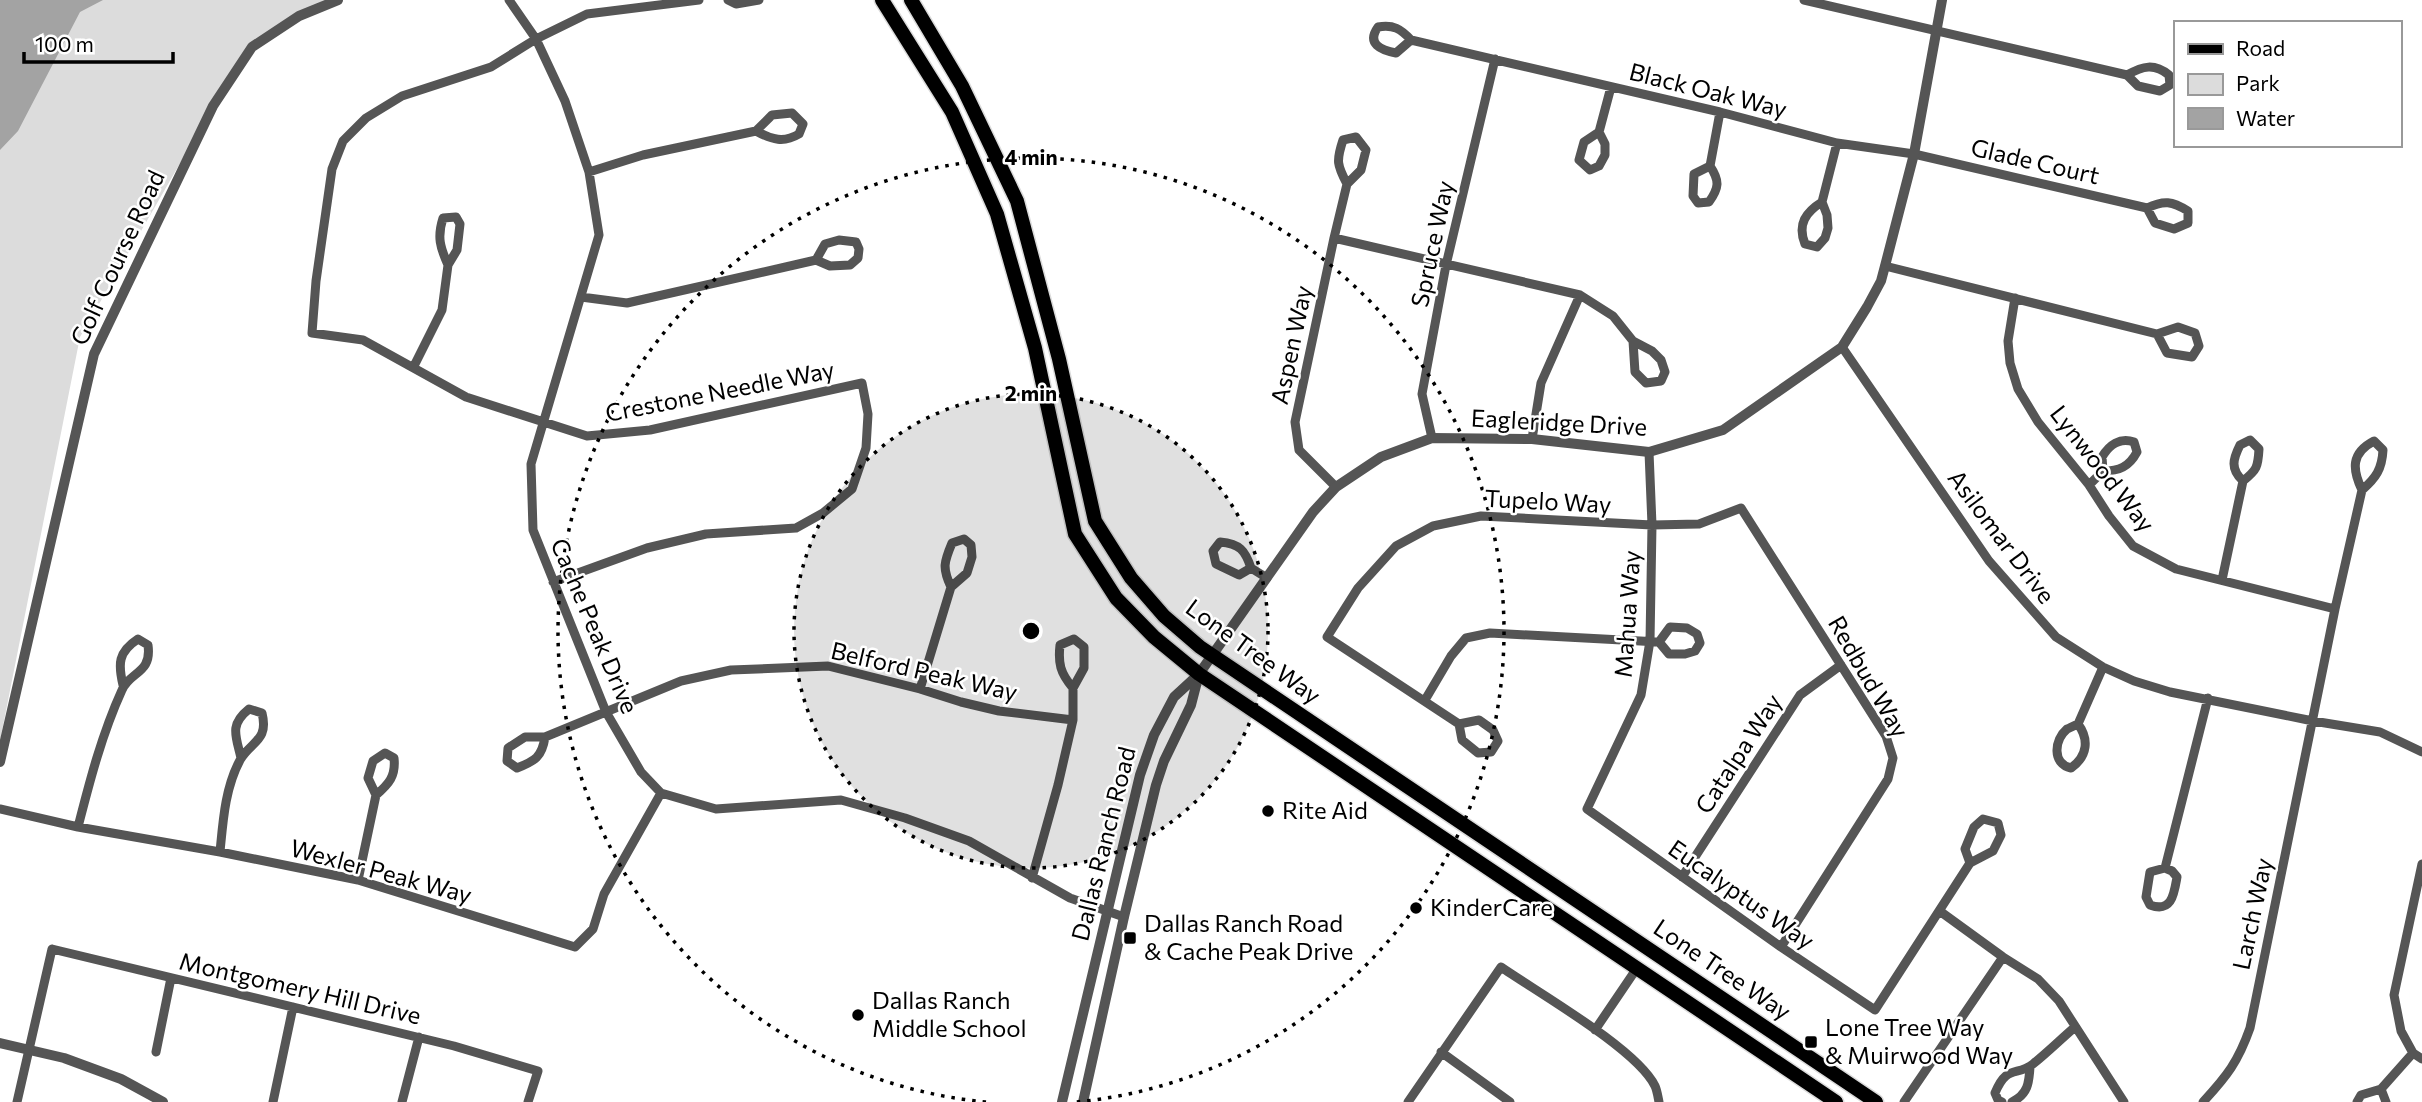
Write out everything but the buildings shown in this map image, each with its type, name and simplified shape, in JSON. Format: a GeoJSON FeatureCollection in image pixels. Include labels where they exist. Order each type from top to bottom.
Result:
{"type":"FeatureCollection","features":[{"type":"Feature","properties":{"kind":"main road","name":"Lone Tree Way"},"geometry":{"type":"LineString","coordinates":[[882,0],[952,112],[998,214],[1035,348],[1075,534],[1116,598],[1154,637],[1199,674],[1836,1102]]}},
{"type":"Feature","properties":{"kind":"main road","name":"Lone Tree Way"},"geometry":{"type":"LineString","coordinates":[[911,0],[962,86],[1017,201],[1059,359],[1095,521],[1131,578],[1164,616],[1212,655],[1877,1102]]}},
{"type":"Feature","properties":{"kind":"main road"},"geometry":{"type":"LineString","coordinates":[[1418,822],[1426,816],[1440,818],[1494,853],[1510,855]]}},
{"type":"Feature","properties":{"kind":"street","name":"Golf Course Road"},"geometry":{"type":"LineString","coordinates":[[0,762],[94,354],[213,106],[252,47],[299,16],[338,0]]}},
{"type":"Feature","properties":{"kind":"street","name":"Cache Peak Drive"},"geometry":{"type":"LineString","coordinates":[[509,0],[536,39],[565,101],[589,172],[599,235],[556,388],[542,422],[531,464],[533,530],[606,712],[641,772],[660,793]]}},
{"type":"Feature","properties":{"kind":"street"},"geometry":{"type":"LineString","coordinates":[[536,39],[587,14],[699,0]]}},
{"type":"Feature","properties":{"kind":"street"},"geometry":{"type":"LineString","coordinates":[[728,0],[736,4],[759,0]]}},
{"type":"Feature","properties":{"kind":"street"},"geometry":{"type":"LineString","coordinates":[[1804,0],[2127,75]]}},
{"type":"Feature","properties":{"kind":"street","name":"Eagleridge Drive"},"geometry":{"type":"LineString","coordinates":[[1199,674],[1313,512],[1336,486],[1381,457],[1432,438],[1532,439],[1649,452],[1723,430],[1842,347],[1881,281],[1914,153],[1942,0]]}},
{"type":"Feature","properties":{"kind":"street","name":"Crestone Needle Way"},"geometry":{"type":"LineString","coordinates":[[536,39],[491,67],[402,96],[366,118],[343,141],[331,170],[312,333],[363,340],[466,397],[587,436],[650,430],[863,383],[868,414],[866,448],[852,489],[824,513],[796,528],[706,534],[647,548],[554,582]]}},
{"type":"Feature","properties":{"kind":"street","name":"Black Oak Way"},"geometry":{"type":"LineString","coordinates":[[1411,40],[1720,112],[1837,143],[1914,153]]}},
{"type":"Feature","properties":{"kind":"street","name":"Spruce Way"},"geometry":{"type":"LineString","coordinates":[[1432,438],[1422,394],[1446,265],[1495,59]]}},
{"type":"Feature","properties":{"kind":"street"},"geometry":{"type":"LineString","coordinates":[[1600,132],[1611,87]]}},
{"type":"Feature","properties":{"kind":"street"},"geometry":{"type":"LineString","coordinates":[[1710,166],[1720,112]]}},
{"type":"Feature","properties":{"kind":"street"},"geometry":{"type":"LineString","coordinates":[[589,172],[643,155],[756,131],[772,115],[792,113],[803,124],[800,134],[789,140],[769,138],[756,131]]}},
{"type":"Feature","properties":{"kind":"street"},"geometry":{"type":"LineString","coordinates":[[1356,136],[1366,150],[1360,170],[1347,184],[1337,158],[1343,140],[1356,136]]}},
{"type":"Feature","properties":{"kind":"street"},"geometry":{"type":"LineString","coordinates":[[1822,202],[1810,210],[1802,221],[1805,244],[1817,247],[1825,238],[1828,228],[1827,215],[1822,202],[1837,143]]}},
{"type":"Feature","properties":{"kind":"street","name":"Glade Court"},"geometry":{"type":"LineString","coordinates":[[1914,153],[2147,208]]}},
{"type":"Feature","properties":{"kind":"street","name":"Aspen Way"},"geometry":{"type":"LineString","coordinates":[[1336,486],[1299,450],[1295,422],[1347,184]]}},
{"type":"Feature","properties":{"kind":"street"},"geometry":{"type":"LineString","coordinates":[[414,366],[442,310],[449,265],[457,250],[460,224],[456,216],[443,218],[439,231],[439,245],[449,265]]}},
{"type":"Feature","properties":{"kind":"street"},"geometry":{"type":"LineString","coordinates":[[1334,237],[1580,295],[1613,316],[1633,341],[1653,351],[1661,360],[1665,372],[1661,381],[1646,383],[1635,372],[1633,341]]}},
{"type":"Feature","properties":{"kind":"street"},"geometry":{"type":"LineString","coordinates":[[582,297],[627,303],[816,260],[830,266],[850,265],[858,258],[859,249],[856,242],[839,240],[825,244],[816,260]]}},
{"type":"Feature","properties":{"kind":"street"},"geometry":{"type":"LineString","coordinates":[[1885,266],[2157,334],[2178,327],[2194,333],[2199,346],[2192,357],[2168,353],[2157,334]]}},
{"type":"Feature","properties":{"kind":"street"},"geometry":{"type":"LineString","coordinates":[[1532,439],[1541,383],[1580,295]]}},
{"type":"Feature","properties":{"kind":"street","name":"Lynwood Way"},"geometry":{"type":"LineString","coordinates":[[2015,298],[2008,341],[2010,363],[2018,389],[2038,422],[2089,485],[2133,546],[2176,569],[2335,609]]}},
{"type":"Feature","properties":{"kind":"street","name":"Asilomar Drive"},"geometry":{"type":"LineString","coordinates":[[1842,347],[1989,561],[2056,637],[2103,667],[2134,681],[2313,721],[2380,732],[2422,752]]}},
{"type":"Feature","properties":{"kind":"street"},"geometry":{"type":"LineString","coordinates":[[2374,441],[2383,450],[2382,465],[2375,479],[2362,489],[2355,475],[2355,462],[2364,447],[2374,441]]}},
{"type":"Feature","properties":{"kind":"street","name":"Mahua Way"},"geometry":{"type":"LineString","coordinates":[[1587,809],[1641,695],[1655,641],[1649,452]]}},
{"type":"Feature","properties":{"kind":"street"},"geometry":{"type":"LineString","coordinates":[[2089,485],[2103,471]]}},
{"type":"Feature","properties":{"kind":"street"},"geometry":{"type":"LineString","coordinates":[[2222,580],[2243,481]]}},
{"type":"Feature","properties":{"kind":"street","name":"Larch Way"},"geometry":{"type":"LineString","coordinates":[[2203,1102],[2239,1057],[2250,1028],[2362,489]]}},
{"type":"Feature","properties":{"kind":"street","name":"Redbud Way"},"geometry":{"type":"LineString","coordinates":[[1652,526],[1699,524],[1741,508],[1886,736],[1893,758],[1888,779],[1781,947]]}},
{"type":"Feature","properties":{"kind":"street","name":"Tupelo Way"},"geometry":{"type":"LineString","coordinates":[[1425,700],[1327,637],[1358,588],[1396,545],[1433,526],[1481,516],[1652,526]]}},
{"type":"Feature","properties":{"kind":"street"},"geometry":{"type":"LineString","coordinates":[[920,688],[951,587],[967,573],[972,557],[971,545],[964,539],[952,543],[946,558],[944,572],[951,587]]}},
{"type":"Feature","properties":{"kind":"street"},"geometry":{"type":"LineString","coordinates":[[1251,568],[1240,575],[1230,572],[1216,564],[1213,551],[1220,542],[1234,543],[1245,551],[1251,568],[1267,578]]}},
{"type":"Feature","properties":{"kind":"street"},"geometry":{"type":"LineString","coordinates":[[1459,724],[1479,720],[1493,730],[1498,741],[1491,752],[1478,753],[1462,740],[1459,724],[1425,700],[1451,656],[1466,638],[1490,633],[1655,641]]}},
{"type":"Feature","properties":{"kind":"street"},"geometry":{"type":"LineString","coordinates":[[78,827],[98,751],[123,685],[143,669],[149,655],[148,645],[138,639],[128,646],[120,658],[123,685]]}},
{"type":"Feature","properties":{"kind":"street"},"geometry":{"type":"LineString","coordinates":[[1032,878],[1073,720],[1073,688],[1084,668],[1084,647],[1074,639],[1060,645],[1058,663],[1063,676],[1073,688]]}},
{"type":"Feature","properties":{"kind":"street","name":"Catalpa Way"},"geometry":{"type":"LineString","coordinates":[[1682,877],[1800,695],[1841,665]]}},
{"type":"Feature","properties":{"kind":"street","name":"Belford Peak Way"},"geometry":{"type":"LineString","coordinates":[[545,737],[543,750],[533,762],[517,768],[507,761],[508,748],[525,737],[545,737],[681,681],[731,670],[828,666],[920,688],[999,711],[1073,720]]}},
{"type":"Feature","properties":{"kind":"street"},"geometry":{"type":"LineString","coordinates":[[2078,724],[2084,732],[2086,742],[2084,755],[2071,768],[2058,760],[2060,739],[2067,729],[2078,724],[2103,667]]}},
{"type":"Feature","properties":{"kind":"street","name":"Dallas Ranch Road"},"geometry":{"type":"LineString","coordinates":[[1062,1102],[1140,775],[1154,735],[1174,697],[1199,674]]}},
{"type":"Feature","properties":{"kind":"street","name":"Dallas Ranch Road"},"geometry":{"type":"LineString","coordinates":[[1083,1102],[1156,785],[1164,761],[1191,705],[1199,674]]}},
{"type":"Feature","properties":{"kind":"street"},"geometry":{"type":"LineString","coordinates":[[2165,868],[2208,698]]}},
{"type":"Feature","properties":{"kind":"street"},"geometry":{"type":"LineString","coordinates":[[220,852],[226,799],[241,758],[257,742],[265,724],[262,713],[249,709],[239,718],[235,731],[241,758]]}},
{"type":"Feature","properties":{"kind":"street"},"geometry":{"type":"LineString","coordinates":[[660,793],[716,809],[841,800],[905,818],[969,841],[1070,898],[1124,917]]}},
{"type":"Feature","properties":{"kind":"street","name":"Wexler Peak Way"},"geometry":{"type":"LineString","coordinates":[[0,809],[78,827],[358,880],[575,947],[593,929],[604,894],[660,793]]}},
{"type":"Feature","properties":{"kind":"street"},"geometry":{"type":"LineString","coordinates":[[358,880],[376,795]]}},
{"type":"Feature","properties":{"kind":"street","name":"Eucalyptus Way"},"geometry":{"type":"LineString","coordinates":[[1587,809],[1781,947],[1875,1010],[1941,912]]}},
{"type":"Feature","properties":{"kind":"street"},"geometry":{"type":"LineString","coordinates":[[1970,863],[1965,849],[1974,827],[1983,819],[1998,823],[2001,835],[1993,851],[1970,863],[1941,912],[2038,979],[2059,1001],[2124,1102]]}},
{"type":"Feature","properties":{"kind":"street"},"geometry":{"type":"LineString","coordinates":[[2422,864],[2394,995],[2402,1031],[2413,1053],[2422,1059]]}},
{"type":"Feature","properties":{"kind":"street"},"geometry":{"type":"LineString","coordinates":[[2165,868],[2172,871],[2176,877],[2174,897],[2167,906],[2159,908],[2150,905],[2146,897],[2150,872],[2165,868]]}},
{"type":"Feature","properties":{"kind":"street","name":"Montgomery Hill Drive"},"geometry":{"type":"LineString","coordinates":[[29,1050],[52,949],[419,1037],[538,1072],[528,1102]]}},
{"type":"Feature","properties":{"kind":"street"},"geometry":{"type":"LineString","coordinates":[[1904,1102],[2003,957]]}},
{"type":"Feature","properties":{"kind":"street"},"geometry":{"type":"LineString","coordinates":[[1408,1102],[1501,967],[1595,1030],[1634,1061],[1655,1086],[1659,1102]]}},
{"type":"Feature","properties":{"kind":"street"},"geometry":{"type":"LineString","coordinates":[[1595,1030],[1637,968]]}},
{"type":"Feature","properties":{"kind":"street"},"geometry":{"type":"LineString","coordinates":[[156,1052],[171,978]]}},
{"type":"Feature","properties":{"kind":"street"},"geometry":{"type":"LineString","coordinates":[[273,1102],[293,1007]]}},
{"type":"Feature","properties":{"kind":"street"},"geometry":{"type":"LineString","coordinates":[[2002,1102],[1995,1093],[1999,1083],[2009,1072],[2030,1067],[2075,1027]]}},
{"type":"Feature","properties":{"kind":"street"},"geometry":{"type":"LineString","coordinates":[[402,1102],[419,1037]]}},
{"type":"Feature","properties":{"kind":"street"},"geometry":{"type":"LineString","coordinates":[[0,1043],[64,1058],[121,1079],[163,1102]]}},
{"type":"Feature","properties":{"kind":"street"},"geometry":{"type":"LineString","coordinates":[[17,1102],[29,1050]]}},
{"type":"Feature","properties":{"kind":"street"},"geometry":{"type":"LineString","coordinates":[[1441,1052],[1510,1102]]}},
{"type":"Feature","properties":{"kind":"street"},"geometry":{"type":"LineString","coordinates":[[2357,1102],[2361,1095],[2381,1089],[2413,1053]]}},
{"type":"Feature","properties":{"kind":"street"},"geometry":{"type":"LineString","coordinates":[[2012,1102],[2026,1091],[2030,1067]]}},
{"type":"Feature","properties":{"kind":"street"},"geometry":{"type":"LineString","coordinates":[[2381,1089],[2386,1102]]}},
{"type":"Feature","properties":{"kind":"green space"},"geometry":{"type":"Polygon","coordinates":[[[0,0],[338,0],[252,47],[213,106],[80,337],[0,741],[0,0]]]}},
{"type":"Feature","properties":{"kind":"water"},"geometry":{"type":"Polygon","coordinates":[[[0,0],[103,0],[80,12],[18,131],[0,150],[0,0]]]}},
{"type":"Feature","properties":{"kind":"place","name":"Rite Aid"},"geometry":{"type":"Point","coordinates":[1268,811]}},
{"type":"Feature","properties":{"kind":"place","name":"KinderCare"},"geometry":{"type":"Point","coordinates":[1416,908]}},
{"type":"Feature","properties":{"kind":"place","name":"Dallas Ranch Road & Cache Peak Drive"},"geometry":{"type":"Point","coordinates":[1130,938]}},
{"type":"Feature","properties":{"kind":"place","name":"Dallas Ranch Middle School"},"geometry":{"type":"Point","coordinates":[858,1015]}},
{"type":"Feature","properties":{"kind":"place","name":"Lone Tree Way & Muirwood Way"},"geometry":{"type":"Point","coordinates":[1811,1042]}}]}
